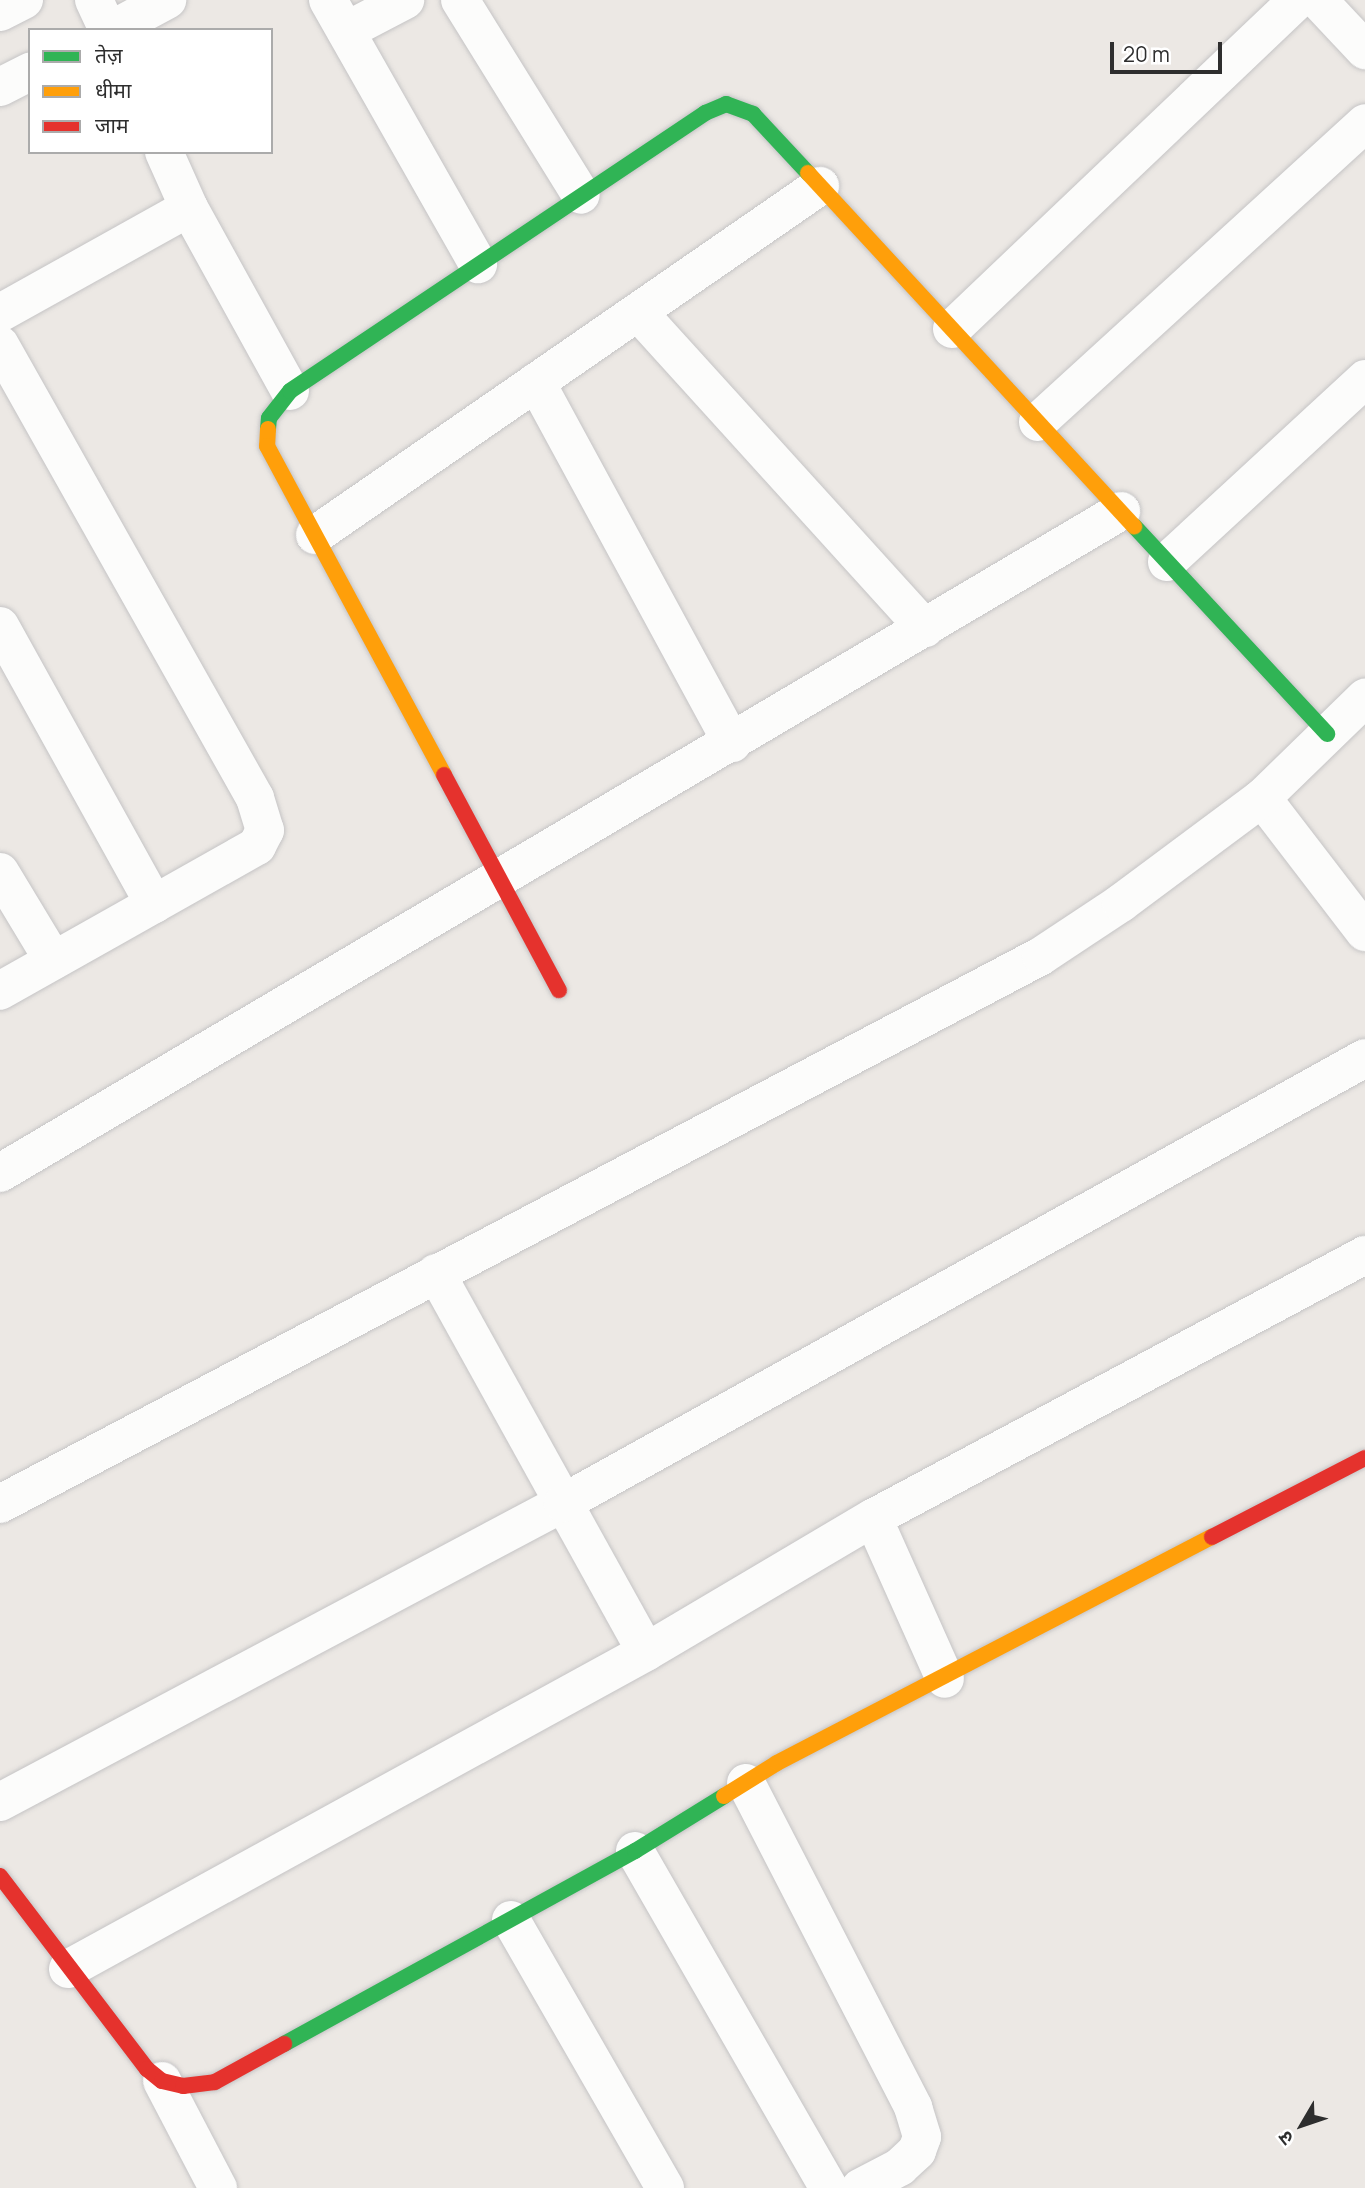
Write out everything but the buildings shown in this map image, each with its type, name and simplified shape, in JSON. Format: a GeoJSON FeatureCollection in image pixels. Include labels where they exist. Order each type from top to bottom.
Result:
{"type":"FeatureCollection","features":[{"type":"Feature","properties":{"kind":"street"},"geometry":{"type":"LineString","coordinates":[[0,12],[24,0]]}},
{"type":"Feature","properties":{"kind":"street"},"geometry":{"type":"LineString","coordinates":[[94,0],[109,28]]}},
{"type":"Feature","properties":{"kind":"street"},"geometry":{"type":"LineString","coordinates":[[114,28],[167,0]]}},
{"type":"Feature","properties":{"kind":"street"},"geometry":{"type":"LineString","coordinates":[[405,0],[337,15],[478,264]]}},
{"type":"Feature","properties":{"kind":"street"},"geometry":{"type":"LineString","coordinates":[[460,0],[581,195]]}},
{"type":"Feature","properties":{"kind":"street"},"geometry":{"type":"LineString","coordinates":[[952,329],[1298,0]]}},
{"type":"Feature","properties":{"kind":"street"},"geometry":{"type":"LineString","coordinates":[[1318,0],[1365,50]]}},
{"type":"Feature","properties":{"kind":"street"},"geometry":{"type":"LineString","coordinates":[[0,88],[28,73]]}},
{"type":"Feature","properties":{"kind":"street"},"geometry":{"type":"LineString","coordinates":[[559,990],[267,446],[269,418],[290,391],[581,195],[726,103],[753,114],[1327,734]]}},
{"type":"Feature","properties":{"kind":"street"},"geometry":{"type":"LineString","coordinates":[[1038,422],[1365,123]]}},
{"type":"Feature","properties":{"kind":"street"},"geometry":{"type":"LineString","coordinates":[[165,154],[189,208],[290,391]]}},
{"type":"Feature","properties":{"kind":"street"},"geometry":{"type":"LineString","coordinates":[[314,535],[820,187]]}},
{"type":"Feature","properties":{"kind":"street"},"geometry":{"type":"LineString","coordinates":[[0,313],[189,208]]}},
{"type":"Feature","properties":{"kind":"street"},"geometry":{"type":"LineString","coordinates":[[638,312],[925,628]]}},
{"type":"Feature","properties":{"kind":"street"},"geometry":{"type":"LineString","coordinates":[[0,345],[255,798],[265,830],[257,846],[0,991]]}},
{"type":"Feature","properties":{"kind":"street"},"geometry":{"type":"LineString","coordinates":[[1167,562],[1365,379]]}},
{"type":"Feature","properties":{"kind":"street"},"geometry":{"type":"LineString","coordinates":[[536,382],[732,743]]}},
{"type":"Feature","properties":{"kind":"street"},"geometry":{"type":"LineString","coordinates":[[0,1173],[1121,511]]}},
{"type":"Feature","properties":{"kind":"street"},"geometry":{"type":"LineString","coordinates":[[0,626],[154,904]]}},
{"type":"Feature","properties":{"kind":"street"},"geometry":{"type":"LineString","coordinates":[[0,1504],[1041,956],[1121,904],[1262,798],[1365,698]]}},
{"type":"Feature","properties":{"kind":"street"},"geometry":{"type":"LineString","coordinates":[[1262,798],[1365,932]]}},
{"type":"Feature","properties":{"kind":"street"},"geometry":{"type":"LineString","coordinates":[[0,872],[53,960]]}},
{"type":"Feature","properties":{"kind":"street"},"geometry":{"type":"LineString","coordinates":[[0,1802],[563,1503],[1365,1058]]}},
{"type":"Feature","properties":{"kind":"street"},"geometry":{"type":"LineString","coordinates":[[68,1969],[646,1651],[873,1518],[1365,1255]]}},
{"type":"Feature","properties":{"kind":"street"},"geometry":{"type":"LineString","coordinates":[[436,1273],[646,1651]]}},
{"type":"Feature","properties":{"kind":"street"},"geometry":{"type":"LineString","coordinates":[[162,2081],[183,2086],[215,2082],[635,1851],[746,1783],[1365,1458]]}},
{"type":"Feature","properties":{"kind":"street"},"geometry":{"type":"LineString","coordinates":[[873,1518],[945,1679]]}},
{"type":"Feature","properties":{"kind":"street"},"geometry":{"type":"LineString","coordinates":[[746,1783],[913,2107],[922,2137],[917,2151],[900,2167],[860,2188]]}},
{"type":"Feature","properties":{"kind":"street"},"geometry":{"type":"LineString","coordinates":[[635,1851],[829,2188]]}},
{"type":"Feature","properties":{"kind":"street"},"geometry":{"type":"LineString","coordinates":[[0,1876],[68,1969],[162,2081],[218,2188]]}},
{"type":"Feature","properties":{"kind":"street"},"geometry":{"type":"LineString","coordinates":[[511,1920],[665,2188]]}},
{"type":"Feature","properties":{"kind":"traffic: fast"},"geometry":{"type":"LineString","coordinates":[[268,429],[269,418],[290,391],[705,113],[726,104],[753,114],[808,173]]}},
{"type":"Feature","properties":{"kind":"traffic: fast"},"geometry":{"type":"LineString","coordinates":[[1134,526],[1327,734]]}},
{"type":"Feature","properties":{"kind":"traffic: fast"},"geometry":{"type":"LineString","coordinates":[[284,2044],[635,1851],[724,1796]]}},
{"type":"Feature","properties":{"kind":"traffic: slow"},"geometry":{"type":"LineString","coordinates":[[808,173],[1134,526]]}},
{"type":"Feature","properties":{"kind":"traffic: slow"},"geometry":{"type":"LineString","coordinates":[[268,429],[267,446],[444,775]]}},
{"type":"Feature","properties":{"kind":"traffic: slow"},"geometry":{"type":"LineString","coordinates":[[724,1796],[777,1763],[1212,1537]]}},
{"type":"Feature","properties":{"kind":"traffic: jam"},"geometry":{"type":"LineString","coordinates":[[444,775],[559,990]]}},
{"type":"Feature","properties":{"kind":"traffic: jam"},"geometry":{"type":"LineString","coordinates":[[1212,1537],[1365,1458]]}},
{"type":"Feature","properties":{"kind":"traffic: jam"},"geometry":{"type":"LineString","coordinates":[[0,1876],[147,2069],[162,2081],[183,2086],[215,2082],[284,2044]]}}]}
